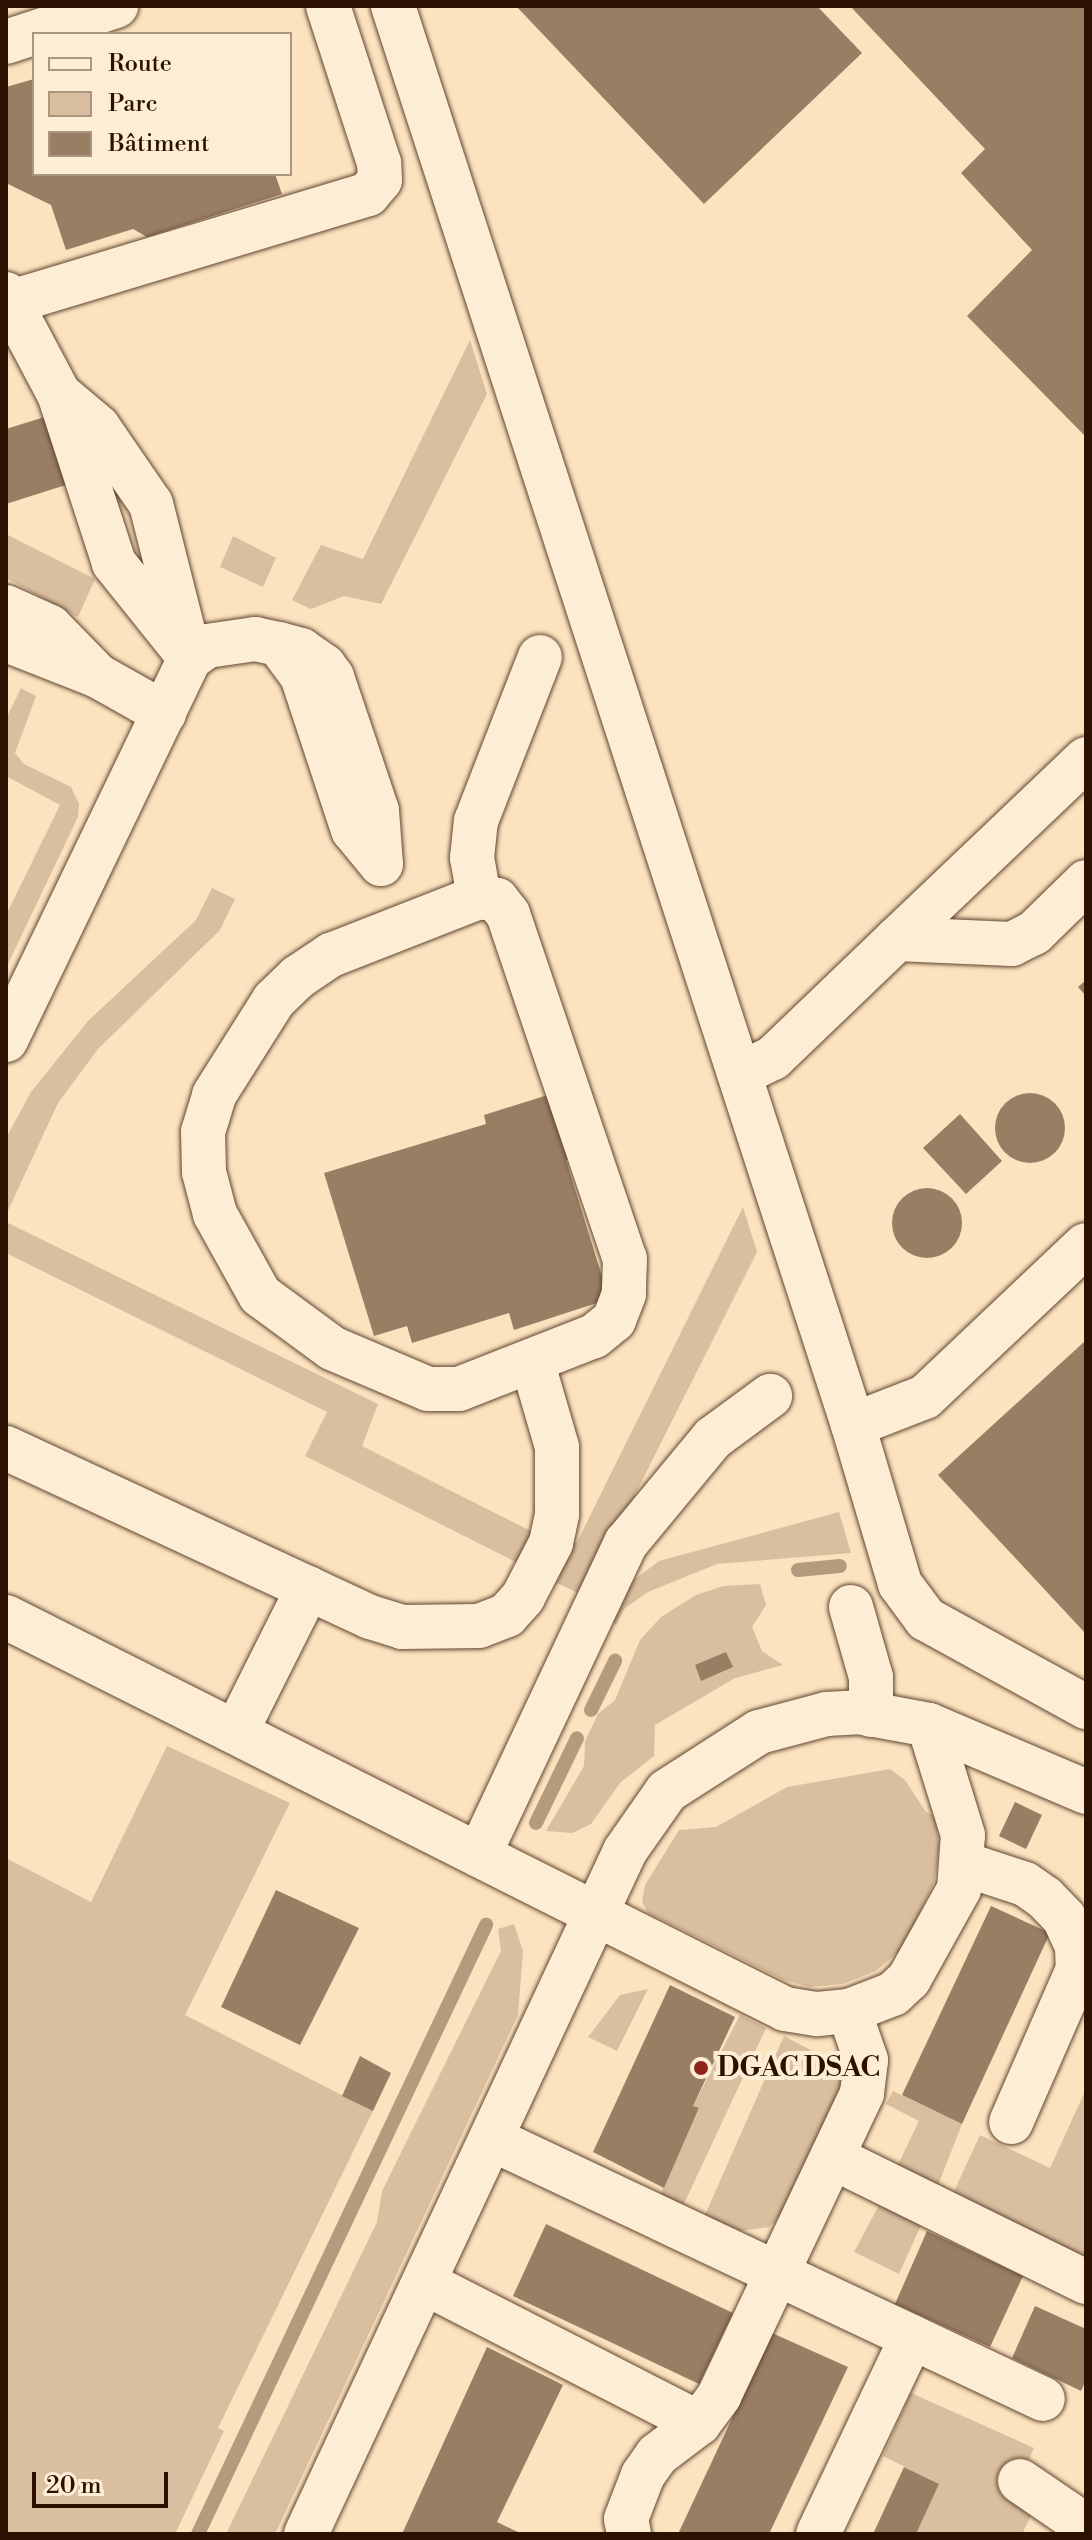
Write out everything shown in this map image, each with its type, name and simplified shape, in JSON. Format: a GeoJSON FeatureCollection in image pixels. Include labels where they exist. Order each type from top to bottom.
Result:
{"type":"FeatureCollection","features":[{"type":"Feature","properties":{"kind":"street"},"geometry":{"type":"LineString","coordinates":[[37,32],[116,6]]}},
{"type":"Feature","properties":{"kind":"street"},"geometry":{"type":"LineString","coordinates":[[6,1040],[190,658],[151,504],[98,427],[59,394],[8,298],[368,194],[380,180],[379,163],[328,6]]}},
{"type":"Feature","properties":{"kind":"street"},"geometry":{"type":"LineString","coordinates":[[393,6],[853,1425],[900,1584],[926,1619],[1086,1707]]}},
{"type":"Feature","properties":{"kind":"street"},"geometry":{"type":"LineString","coordinates":[[6,42],[32,33]]}},
{"type":"Feature","properties":{"kind":"street"},"geometry":{"type":"LineString","coordinates":[[6,607],[50,627],[98,676]]}},
{"type":"Feature","properties":{"kind":"street"},"geometry":{"type":"LineString","coordinates":[[190,658],[232,639],[279,644],[302,676],[353,830],[381,864],[403,927]]}},
{"type":"Feature","properties":{"kind":"street"},"geometry":{"type":"LineString","coordinates":[[6,640],[98,676],[164,713]]}},
{"type":"Feature","properties":{"kind":"street"},"geometry":{"type":"LineString","coordinates":[[479,897],[472,858],[476,821],[540,657]]}},
{"type":"Feature","properties":{"kind":"street"},"geometry":{"type":"LineString","coordinates":[[740,1074],[773,1058],[1086,759]]}},
{"type":"Feature","properties":{"kind":"street"},"geometry":{"type":"LineString","coordinates":[[897,939],[1012,944],[1034,933],[1086,882]]}},
{"type":"Feature","properties":{"kind":"street"},"geometry":{"type":"LineString","coordinates":[[479,897],[497,900],[508,914],[625,1259],[624,1294],[614,1320],[594,1336],[459,1389],[428,1389],[332,1348],[260,1295],[215,1214],[204,1172],[203,1132],[214,1095],[274,1000],[331,955],[479,897]]}},
{"type":"Feature","properties":{"kind":"street"},"geometry":{"type":"LineString","coordinates":[[853,1425],[925,1397],[1077,1270]]}},
{"type":"Feature","properties":{"kind":"street"},"geometry":{"type":"LineString","coordinates":[[6,1448],[308,1588],[402,1627],[467,1627],[507,1615],[523,1597],[551,1543],[557,1514],[557,1447],[532,1361]]}},
{"type":"Feature","properties":{"kind":"street"},"geometry":{"type":"LineString","coordinates":[[479,1855],[626,1543],[713,1438],[770,1396]]}},
{"type":"Feature","properties":{"kind":"street"},"geometry":{"type":"LineString","coordinates":[[237,1730],[308,1588]]}},
{"type":"Feature","properties":{"kind":"street"},"geometry":{"type":"LineString","coordinates":[[851,1607],[871,1677],[871,1715]]}},
{"type":"Feature","properties":{"kind":"street"},"geometry":{"type":"LineString","coordinates":[[6,1617],[237,1730],[595,1915],[785,2009],[818,2014],[849,2011],[893,1994],[909,1979],[959,1889],[964,1864],[954,1793],[929,1725]]}},
{"type":"Feature","properties":{"kind":"street"},"geometry":{"type":"LineString","coordinates":[[306,2534],[595,1915],[644,1820],[667,1791],[696,1768],[759,1732],[826,1714],[871,1715],[929,1725],[1086,1792]]}},
{"type":"Feature","properties":{"kind":"street"},"geometry":{"type":"LineString","coordinates":[[964,1864],[1025,1884],[1045,1898],[1064,1918],[1077,1946],[1078,1969],[1011,2122]]}},
{"type":"Feature","properties":{"kind":"street"},"geometry":{"type":"LineString","coordinates":[[629,2534],[626,2519],[643,2475],[657,2455],[699,2423],[719,2396],[862,2093],[866,2060],[849,2011]]}},
{"type":"Feature","properties":{"kind":"street"},"geometry":{"type":"LineString","coordinates":[[492,2139],[776,2270],[1043,2399]]}},
{"type":"Feature","properties":{"kind":"street"},"geometry":{"type":"LineString","coordinates":[[832,2157],[1086,2282]]}},
{"type":"Feature","properties":{"kind":"street"},"geometry":{"type":"LineString","coordinates":[[425,2283],[699,2423]]}},
{"type":"Feature","properties":{"kind":"street"},"geometry":{"type":"LineString","coordinates":[[818,2534],[912,2337]]}},
{"type":"Feature","properties":{"kind":"street"},"geometry":{"type":"LineString","coordinates":[[1020,2481],[1067,2523]]}},
{"type":"Feature","properties":{"kind":"green space"},"geometry":{"type":"Polygon","coordinates":[[[470,340],[487,394],[381,604],[344,596],[311,609],[292,600],[321,545],[363,559],[470,340]]]}},
{"type":"Feature","properties":{"kind":"green space"},"geometry":{"type":"Polygon","coordinates":[[[6,534],[95,579],[78,617],[6,578],[6,534]]]}},
{"type":"Feature","properties":{"kind":"green space"},"geometry":{"type":"Polygon","coordinates":[[[233,536],[276,558],[263,587],[220,567],[233,536]]]}},
{"type":"Feature","properties":{"kind":"green space"},"geometry":{"type":"Polygon","coordinates":[[[21,688],[36,696],[15,753],[24,764],[71,787],[79,804],[78,817],[6,968],[6,915],[60,805],[6,776],[6,719],[21,688]]]}},
{"type":"Feature","properties":{"kind":"green space"},"geometry":{"type":"Polygon","coordinates":[[[212,888],[235,899],[220,930],[98,1049],[58,1103],[6,1215],[6,1138],[31,1092],[88,1021],[196,920],[212,888]]]}},
{"type":"Feature","properties":{"kind":"green space"},"geometry":{"type":"Polygon","coordinates":[[[743,1207],[757,1252],[584,1596],[547,1578],[565,1544],[577,1542],[743,1207]]]}},
{"type":"Feature","properties":{"kind":"green space"},"geometry":{"type":"Polygon","coordinates":[[[6,1222],[378,1404],[362,1446],[539,1535],[522,1565],[305,1456],[327,1412],[6,1253],[6,1222]]]}},
{"type":"Feature","properties":{"kind":"green space"},"geometry":{"type":"Polygon","coordinates":[[[839,1512],[851,1553],[717,1564],[648,1592],[625,1608],[616,1625],[608,1617],[610,1598],[659,1561],[839,1512]]]}},
{"type":"Feature","properties":{"kind":"green space"},"geometry":{"type":"Polygon","coordinates":[[[760,1584],[766,1605],[752,1627],[762,1651],[783,1665],[735,1678],[655,1725],[654,1756],[620,1783],[591,1824],[572,1833],[546,1831],[584,1766],[585,1741],[598,1714],[615,1700],[640,1640],[661,1617],[696,1595],[723,1586],[760,1584]]]}},
{"type":"Feature","properties":{"kind":"green space"},"geometry":{"type":"Polygon","coordinates":[[[167,1746],[290,1803],[185,2015],[373,2111],[218,2428],[224,2431],[175,2534],[6,2534],[6,1858],[91,1902],[167,1746]]]}},
{"type":"Feature","properties":{"kind":"green space"},"geometry":{"type":"Polygon","coordinates":[[[890,1769],[905,1780],[926,1812],[936,1816],[939,1848],[934,1882],[905,1946],[876,1971],[843,1984],[810,1987],[784,1980],[648,1913],[642,1902],[645,1885],[679,1830],[716,1827],[787,1787],[890,1769]]]}},
{"type":"Feature","properties":{"kind":"green space"},"geometry":{"type":"Polygon","coordinates":[[[514,1924],[523,1951],[518,2015],[275,2534],[226,2534],[377,2222],[382,2191],[501,1951],[498,1929],[514,1924]]]}},
{"type":"Feature","properties":{"kind":"green space"},"geometry":{"type":"Polygon","coordinates":[[[648,1989],[617,2051],[588,2037],[620,1995],[648,1989]]]}},
{"type":"Feature","properties":{"kind":"green space"},"geometry":{"type":"Polygon","coordinates":[[[740,2015],[766,2028],[683,2206],[660,2195],[699,2109],[693,2106],[740,2015]]]}},
{"type":"Feature","properties":{"kind":"green space"},"geometry":{"type":"Polygon","coordinates":[[[784,2036],[843,2067],[846,2082],[780,2217],[769,2227],[740,2231],[705,2215],[784,2036]]]}},
{"type":"Feature","properties":{"kind":"green space"},"geometry":{"type":"Polygon","coordinates":[[[1086,2089],[1086,2264],[949,2202],[980,2135],[1050,2168],[1086,2089]]]}},
{"type":"Feature","properties":{"kind":"green space"},"geometry":{"type":"Polygon","coordinates":[[[893,2091],[962,2124],[935,2193],[894,2173],[919,2121],[886,2104],[893,2091]]]}},
{"type":"Feature","properties":{"kind":"green space"},"geometry":{"type":"Polygon","coordinates":[[[879,2205],[922,2223],[899,2274],[854,2252],[879,2205]]]}},
{"type":"Feature","properties":{"kind":"green space"},"geometry":{"type":"Polygon","coordinates":[[[911,2393],[1034,2448],[1014,2495],[1037,2504],[1022,2534],[916,2534],[939,2484],[883,2456],[911,2393]]]}},
{"type":"Feature","properties":{"kind":"building"},"geometry":{"type":"Polygon","coordinates":[[[516,6],[817,6],[862,53],[704,204],[516,6]]]}},
{"type":"Feature","properties":{"kind":"building"},"geometry":{"type":"Polygon","coordinates":[[[850,6],[1086,6],[1086,437],[967,316],[1032,250],[961,173],[985,149],[850,6]]]}},
{"type":"Feature","properties":{"kind":"building"},"geometry":{"type":"Polygon","coordinates":[[[32,80],[32,176],[276,176],[282,194],[147,237],[133,229],[66,250],[51,205],[6,183],[6,87],[32,80]]]}},
{"type":"Feature","properties":{"kind":"building"},"geometry":{"type":"Polygon","coordinates":[[[51,415],[72,483],[6,504],[6,429],[51,415]]]}},
{"type":"Feature","properties":{"kind":"building"},"geometry":{"type":"Polygon","coordinates":[[[1086,980],[1086,996],[1078,987],[1086,980]]]}},
{"type":"Feature","properties":{"kind":"building"},"geometry":{"type":"Polygon","coordinates":[[[554,1093],[574,1158],[566,1160],[609,1299],[514,1330],[509,1313],[412,1343],[407,1326],[374,1336],[324,1173],[486,1124],[484,1115],[554,1093]]]}},
{"type":"Feature","properties":{"kind":"building"},"geometry":{"type":"Polygon","coordinates":[[[1030,1093],[1055,1103],[1065,1128],[1055,1153],[1030,1163],[1005,1153],[995,1128],[1005,1103],[1030,1093]]]}},
{"type":"Feature","properties":{"kind":"building"},"geometry":{"type":"Polygon","coordinates":[[[960,1114],[1002,1161],[966,1194],[923,1148],[960,1114]]]}},
{"type":"Feature","properties":{"kind":"building"},"geometry":{"type":"Polygon","coordinates":[[[927,1188],[952,1198],[962,1223],[952,1248],[927,1258],[902,1248],[892,1223],[902,1198],[927,1188]]]}},
{"type":"Feature","properties":{"kind":"building"},"geometry":{"type":"Polygon","coordinates":[[[1084,1342],[1086,1344],[1086,1634],[938,1475],[1084,1342]]]}},
{"type":"Feature","properties":{"kind":"building"},"geometry":{"type":"Polygon","coordinates":[[[726,1652],[733,1667],[701,1681],[695,1665],[726,1652]]]}},
{"type":"Feature","properties":{"kind":"building"},"geometry":{"type":"Polygon","coordinates":[[[1015,1802],[1042,1815],[1026,1849],[999,1836],[1015,1802]]]}},
{"type":"Feature","properties":{"kind":"building"},"geometry":{"type":"Polygon","coordinates":[[[276,1890],[359,1928],[300,2045],[221,2007],[276,1890]]]}},
{"type":"Feature","properties":{"kind":"building"},"geometry":{"type":"Polygon","coordinates":[[[991,1906],[1050,1933],[962,2124],[902,2095],[991,1906]]]}},
{"type":"Feature","properties":{"kind":"building"},"geometry":{"type":"Polygon","coordinates":[[[670,1985],[735,2017],[693,2106],[699,2108],[664,2188],[593,2152],[670,1985]]]}},
{"type":"Feature","properties":{"kind":"building"},"geometry":{"type":"Polygon","coordinates":[[[360,2056],[391,2073],[373,2111],[342,2096],[360,2056]]]}},
{"type":"Feature","properties":{"kind":"building"},"geometry":{"type":"Polygon","coordinates":[[[546,2224],[733,2313],[699,2384],[513,2296],[546,2224]]]}},
{"type":"Feature","properties":{"kind":"building"},"geometry":{"type":"Polygon","coordinates":[[[927,2231],[1023,2276],[990,2347],[895,2304],[927,2231]]]}},
{"type":"Feature","properties":{"kind":"building"},"geometry":{"type":"Polygon","coordinates":[[[1035,2306],[1086,2329],[1086,2380],[1081,2391],[1012,2358],[1035,2306]]]}},
{"type":"Feature","properties":{"kind":"building"},"geometry":{"type":"Polygon","coordinates":[[[772,2333],[848,2367],[769,2534],[678,2534],[772,2333]]]}},
{"type":"Feature","properties":{"kind":"building"},"geometry":{"type":"Polygon","coordinates":[[[487,2347],[563,2385],[497,2522],[522,2534],[402,2534],[487,2347]]]}},
{"type":"Feature","properties":{"kind":"building"},"geometry":{"type":"Polygon","coordinates":[[[904,2467],[939,2484],[916,2534],[873,2534],[904,2467]]]}},
{"type":"Feature","properties":{"kind":"waterway"},"geometry":{"type":"LineString","coordinates":[[798,1570],[840,1566]]}},
{"type":"Feature","properties":{"kind":"waterway"},"geometry":{"type":"LineString","coordinates":[[591,1710],[615,1661]]}},
{"type":"Feature","properties":{"kind":"waterway"},"geometry":{"type":"LineString","coordinates":[[536,1823],[577,1738]]}},
{"type":"Feature","properties":{"kind":"waterway"},"geometry":{"type":"LineString","coordinates":[[198,2534],[486,1925]]}},
{"type":"Feature","properties":{"kind":"place","name":"DGAC DSAC"},"geometry":{"type":"Point","coordinates":[701,2068]}}]}
